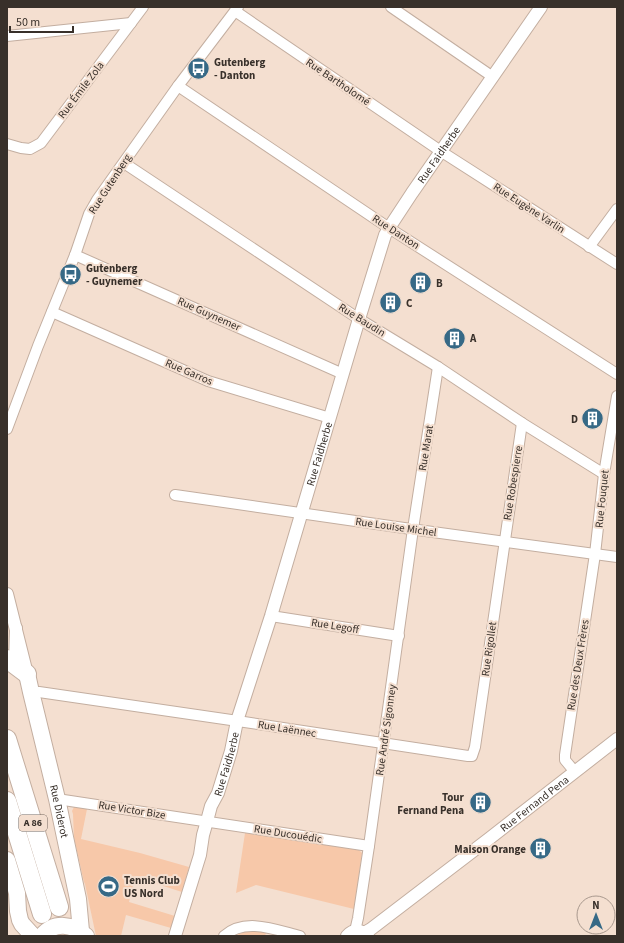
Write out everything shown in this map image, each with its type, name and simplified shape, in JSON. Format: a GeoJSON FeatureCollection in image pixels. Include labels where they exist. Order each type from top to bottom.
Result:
{"type":"FeatureCollection","features":[{"type":"Feature","properties":{"kind":"highway","name":"A 86"},"geometry":{"type":"LineString","coordinates":[[7,739],[59,908]]}},
{"type":"Feature","properties":{"kind":"highway","name":"A 86"},"geometry":{"type":"LineString","coordinates":[[7,801],[42,914]]}},
{"type":"Feature","properties":{"kind":"main road","name":"Rue Diderot"},"geometry":{"type":"LineString","coordinates":[[16,666],[31,692],[38,717],[78,899],[83,934]]}},
{"type":"Feature","properties":{"kind":"main road"},"geometry":{"type":"LineString","coordinates":[[7,860],[17,893],[20,920],[33,936]]}},
{"type":"Feature","properties":{"kind":"main road"},"geometry":{"type":"LineString","coordinates":[[63,926],[72,917],[78,905]]}},
{"type":"Feature","properties":{"kind":"main road"},"geometry":{"type":"LineString","coordinates":[[42,936],[53,928],[63,926],[75,928],[83,934]]}},
{"type":"Feature","properties":{"kind":"street","name":"Rue Émile Zola"},"geometry":{"type":"LineString","coordinates":[[7,144],[30,149],[41,144],[143,7]]}},
{"type":"Feature","properties":{"kind":"street"},"geometry":{"type":"LineString","coordinates":[[391,7],[493,77]]}},
{"type":"Feature","properties":{"kind":"street","name":"Rue Faidherbe"},"geometry":{"type":"LineString","coordinates":[[175,936],[200,854],[203,835],[210,822],[211,806],[218,793],[231,751],[247,692],[359,319],[386,235],[389,228],[541,7]]}},
{"type":"Feature","properties":{"kind":"street","name":"Rue Gutenberg"},"geometry":{"type":"LineString","coordinates":[[7,429],[89,214],[97,200],[178,86],[236,9]]}},
{"type":"Feature","properties":{"kind":"street","name":"Rue Bartholomé"},"geometry":{"type":"LineString","coordinates":[[236,9],[442,152]]}},
{"type":"Feature","properties":{"kind":"street"},"geometry":{"type":"LineString","coordinates":[[7,36],[131,23]]}},
{"type":"Feature","properties":{"kind":"street","name":"Rue Danton"},"geometry":{"type":"LineString","coordinates":[[178,86],[389,228],[617,374]]}},
{"type":"Feature","properties":{"kind":"street","name":"Rue Eugène Varlin"},"geometry":{"type":"LineString","coordinates":[[442,152],[617,264]]}},
{"type":"Feature","properties":{"kind":"street","name":"Rue Baudin"},"geometry":{"type":"LineString","coordinates":[[124,162],[359,319],[438,367],[522,423],[604,474]]}},
{"type":"Feature","properties":{"kind":"street"},"geometry":{"type":"LineString","coordinates":[[589,247],[617,209]]}},
{"type":"Feature","properties":{"kind":"street","name":"Rue Guynemer"},"geometry":{"type":"LineString","coordinates":[[74,254],[343,374]]}},
{"type":"Feature","properties":{"kind":"street","name":"Rue Garros"},"geometry":{"type":"LineString","coordinates":[[52,312],[208,381],[330,418]]}},
{"type":"Feature","properties":{"kind":"street","name":"Rue Marat"},"geometry":{"type":"LineString","coordinates":[[413,529],[438,367]]}},
{"type":"Feature","properties":{"kind":"street","name":"Rue Fouquet"},"geometry":{"type":"LineString","coordinates":[[596,554],[604,474],[617,396]]}},
{"type":"Feature","properties":{"kind":"street","name":"Rue Robespierre"},"geometry":{"type":"LineString","coordinates":[[504,542],[522,423]]}},
{"type":"Feature","properties":{"kind":"street","name":"Rue Louise Michel"},"geometry":{"type":"LineString","coordinates":[[175,495],[617,558]]}},
{"type":"Feature","properties":{"kind":"street","name":"Rue André Sigonney"},"geometry":{"type":"LineString","coordinates":[[362,934],[358,918],[384,743],[413,529]]}},
{"type":"Feature","properties":{"kind":"street","name":"Rue Rigollet"},"geometry":{"type":"LineString","coordinates":[[472,756],[475,747],[504,542]]}},
{"type":"Feature","properties":{"kind":"street","name":"Rue des Deux Frères"},"geometry":{"type":"LineString","coordinates":[[575,772],[565,760],[565,755],[596,554]]}},
{"type":"Feature","properties":{"kind":"street","name":"Rue Diderot"},"geometry":{"type":"LineString","coordinates":[[7,594],[16,628],[16,666],[29,710],[38,717]]}},
{"type":"Feature","properties":{"kind":"street","name":"Rue Legoff"},"geometry":{"type":"LineString","coordinates":[[271,616],[399,636]]}},
{"type":"Feature","properties":{"kind":"street","name":"Rue Laënnec"},"geometry":{"type":"LineString","coordinates":[[31,692],[240,721],[472,756]]}},
{"type":"Feature","properties":{"kind":"street","name":"Rue Fernand Pena"},"geometry":{"type":"LineString","coordinates":[[362,934],[371,929],[490,838],[617,739]]}},
{"type":"Feature","properties":{"kind":"street","name":"Rue Victor Bize"},"geometry":{"type":"LineString","coordinates":[[57,799],[210,822]]}},
{"type":"Feature","properties":{"kind":"street","name":"Rue Ducouédic"},"geometry":{"type":"LineString","coordinates":[[210,822],[369,846]]}},
{"type":"Feature","properties":{"kind":"street"},"geometry":{"type":"LineString","coordinates":[[224,936],[241,927],[252,926],[265,927],[300,936]]}},
{"type":"Feature","properties":{"kind":"shaded area","name":"Tennis Club US Nord"},"geometry":{"type":"Polygon","coordinates":[[[74,807],[87,809],[81,839],[140,853],[189,867],[182,892],[135,877],[129,902],[175,916],[171,928],[126,915],[121,936],[96,936],[74,838],[72,811],[74,807]]]}},
{"type":"Feature","properties":{"kind":"shaded area"},"geometry":{"type":"Polygon","coordinates":[[[245,833],[359,850],[362,853],[354,909],[256,885],[236,893],[245,833]]]}},
{"type":"Feature","properties":{"kind":"shaded area"},"geometry":{"type":"Polygon","coordinates":[[[250,930],[266,933],[265,936],[234,936],[250,930]]]}},
{"type":"Feature","properties":{"kind":"place","name":"Gutenberg - Danton"},"geometry":{"type":"Point","coordinates":[198,68]}},
{"type":"Feature","properties":{"kind":"place","name":"Gutenberg - Guynemer"},"geometry":{"type":"Point","coordinates":[70,274]}},
{"type":"Feature","properties":{"kind":"place","name":"B"},"geometry":{"type":"Point","coordinates":[421,283]}},
{"type":"Feature","properties":{"kind":"place","name":"C"},"geometry":{"type":"Point","coordinates":[390,303]}},
{"type":"Feature","properties":{"kind":"place","name":"A"},"geometry":{"type":"Point","coordinates":[455,338]}},
{"type":"Feature","properties":{"kind":"place","name":"D"},"geometry":{"type":"Point","coordinates":[593,419]}},
{"type":"Feature","properties":{"kind":"place","name":"Tour Fernand Pena"},"geometry":{"type":"Point","coordinates":[480,803]}},
{"type":"Feature","properties":{"kind":"place","name":"Maison Orange"},"geometry":{"type":"Point","coordinates":[541,849]}},
{"type":"Feature","properties":{"kind":"place","name":"Tennis Club US Nord"},"geometry":{"type":"Point","coordinates":[109,886]}}]}
